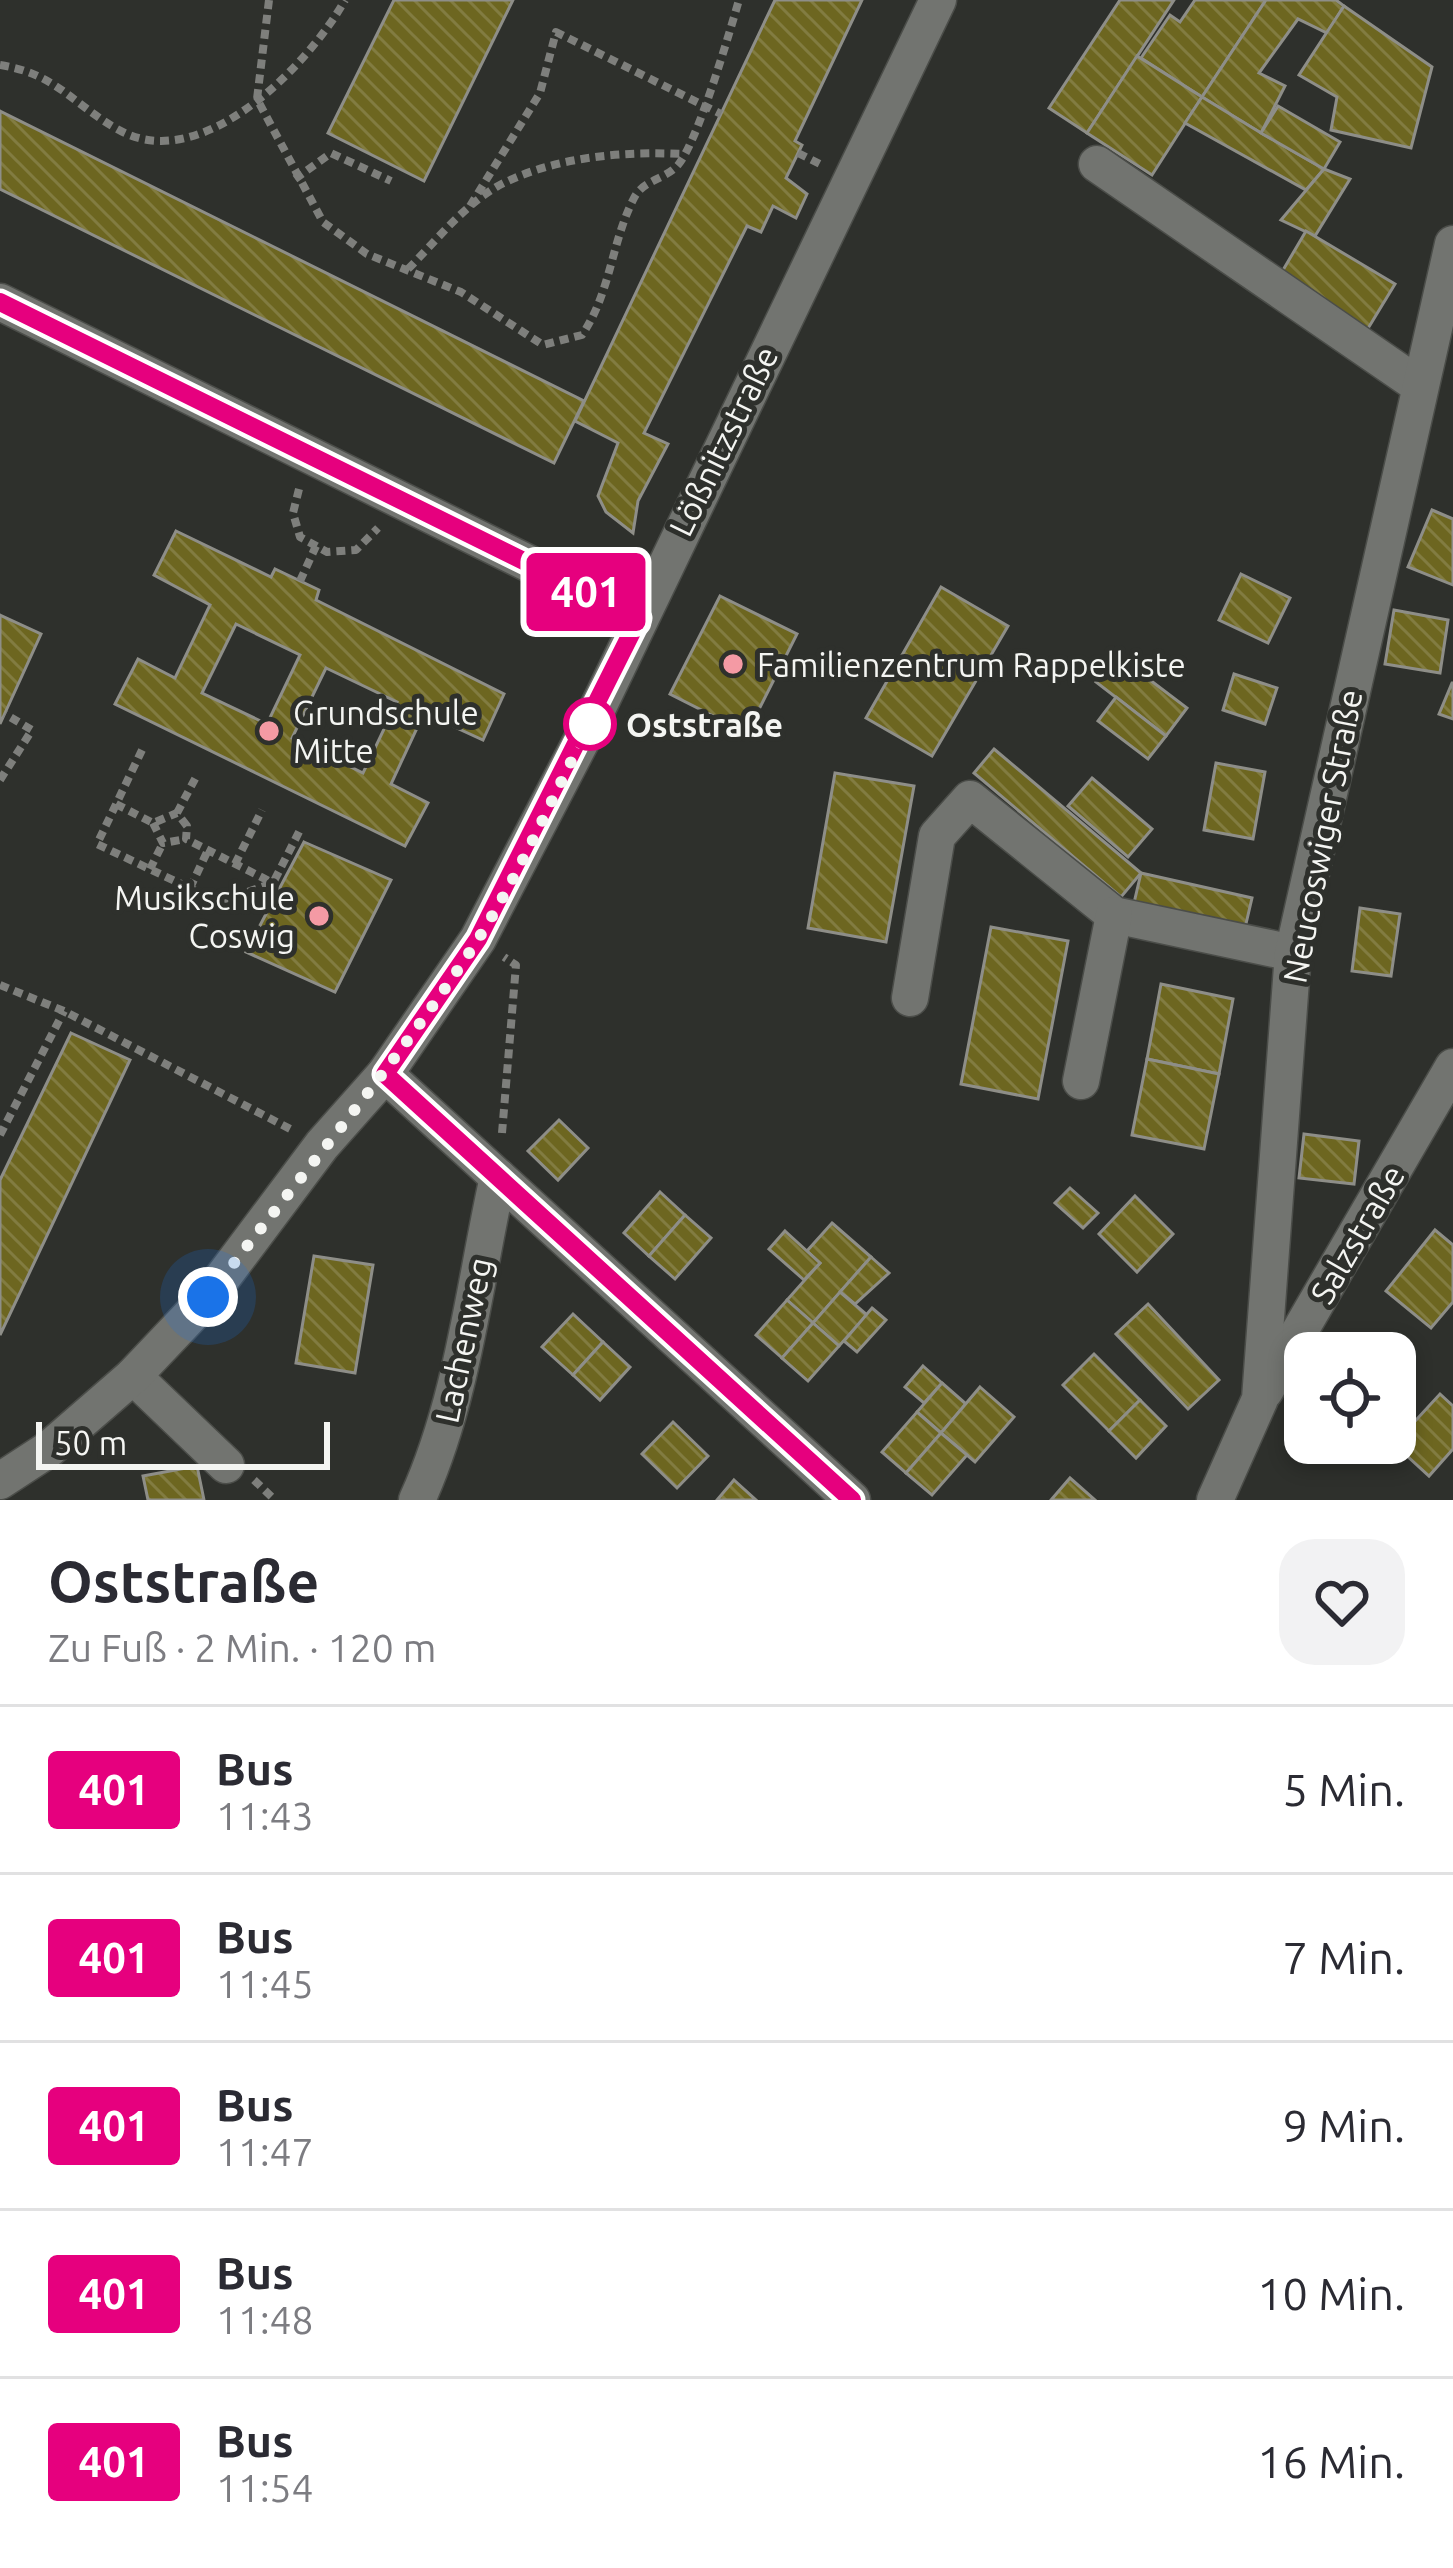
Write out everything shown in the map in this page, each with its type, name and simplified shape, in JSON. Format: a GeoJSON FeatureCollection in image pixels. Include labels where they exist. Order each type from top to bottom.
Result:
{"type":"FeatureCollection","features":[{"type":"Feature","properties":{"kind":"street","name":"Lößnitzstraße"},"geometry":{"type":"LineString","coordinates":[[0,1481],[49,1449],[133,1376],[208,1297],[322,1145],[385,1074],[478,939],[938,0]]}},
{"type":"Feature","properties":{"kind":"street"},"geometry":{"type":"LineString","coordinates":[[1097,164],[1420,386]]}},
{"type":"Feature","properties":{"kind":"street","name":"Neucoswiger Straße"},"geometry":{"type":"LineString","coordinates":[[1215,1500],[1261,1399],[1293,953],[1453,244]]}},
{"type":"Feature","properties":{"kind":"street"},"geometry":{"type":"LineString","coordinates":[[3,310],[639,618]]}},
{"type":"Feature","properties":{"kind":"street"},"geometry":{"type":"LineString","coordinates":[[910,998],[937,836],[970,800],[1114,914],[1293,953]]}},
{"type":"Feature","properties":{"kind":"street"},"geometry":{"type":"LineString","coordinates":[[1081,1081],[1114,914]]}},
{"type":"Feature","properties":{"kind":"street","name":"Salzstraße"},"geometry":{"type":"LineString","coordinates":[[1261,1399],[1453,1067]]}},
{"type":"Feature","properties":{"kind":"street"},"geometry":{"type":"LineString","coordinates":[[385,1074],[852,1500]]}},
{"type":"Feature","properties":{"kind":"street","name":"Lachenweg"},"geometry":{"type":"LineString","coordinates":[[417,1500],[453,1411],[461,1344],[498,1177]]}},
{"type":"Feature","properties":{"kind":"street"},"geometry":{"type":"LineString","coordinates":[[133,1376],[226,1465]]}},
{"type":"Feature","properties":{"kind":"path"},"geometry":{"type":"LineString","coordinates":[[269,0],[257,99],[323,222],[367,254],[461,292],[543,345],[582,335],[609,282],[620,228],[638,190],[679,164],[740,0]]}},
{"type":"Feature","properties":{"kind":"path"},"geometry":{"type":"LineString","coordinates":[[0,65],[47,76],[123,133],[159,144],[193,139],[280,86],[345,0]]}},
{"type":"Feature","properties":{"kind":"path"},"geometry":{"type":"LineString","coordinates":[[470,206],[540,93],[556,32],[721,114]]}},
{"type":"Feature","properties":{"kind":"path"},"geometry":{"type":"LineString","coordinates":[[408,269],[470,206],[501,184],[568,163],[633,152],[682,154]]}},
{"type":"Feature","properties":{"kind":"path"},"geometry":{"type":"LineString","coordinates":[[296,179],[331,153],[392,181]]}},
{"type":"Feature","properties":{"kind":"path"},"geometry":{"type":"LineString","coordinates":[[314,460],[292,513],[300,536],[316,546],[327,551],[356,550],[373,538],[394,501]]}},
{"type":"Feature","properties":{"kind":"path"},"geometry":{"type":"LineString","coordinates":[[300,581],[316,546]]}},
{"type":"Feature","properties":{"kind":"path"},"geometry":{"type":"LineString","coordinates":[[0,780],[32,730],[4,714]]}},
{"type":"Feature","properties":{"kind":"path"},"geometry":{"type":"LineString","coordinates":[[142,750],[97,844],[219,902],[273,883],[301,830]]}},
{"type":"Feature","properties":{"kind":"path"},"geometry":{"type":"LineString","coordinates":[[116,804],[153,823],[177,813],[196,777]]}},
{"type":"Feature","properties":{"kind":"path"},"geometry":{"type":"LineString","coordinates":[[235,864],[262,810]]}},
{"type":"Feature","properties":{"kind":"path"},"geometry":{"type":"LineString","coordinates":[[177,813],[187,826],[186,839]]}},
{"type":"Feature","properties":{"kind":"path"},"geometry":{"type":"LineString","coordinates":[[153,823],[153,832],[163,843]]}},
{"type":"Feature","properties":{"kind":"path"},"geometry":{"type":"LineString","coordinates":[[163,843],[186,839],[273,883]]}},
{"type":"Feature","properties":{"kind":"path"},"geometry":{"type":"LineString","coordinates":[[150,869],[163,843]]}},
{"type":"Feature","properties":{"kind":"path"},"geometry":{"type":"LineString","coordinates":[[190,889],[208,850]]}},
{"type":"Feature","properties":{"kind":"path"},"geometry":{"type":"LineString","coordinates":[[478,939],[516,964],[498,1177]]}},
{"type":"Feature","properties":{"kind":"path"},"geometry":{"type":"LineString","coordinates":[[0,985],[64,1011],[322,1145]]}},
{"type":"Feature","properties":{"kind":"path"},"geometry":{"type":"LineString","coordinates":[[0,1135],[64,1011]]}},
{"type":"Feature","properties":{"kind":"building"},"geometry":{"type":"Polygon","coordinates":[[[394,0],[513,0],[424,181],[328,133],[394,0]]]}},
{"type":"Feature","properties":{"kind":"building"},"geometry":{"type":"Polygon","coordinates":[[[775,0],[862,0],[795,141],[802,145],[786,178],[807,194],[796,218],[773,206],[761,232],[747,226],[644,433],[668,444],[638,501],[633,533],[606,512],[598,496],[618,443],[575,421],[775,0]]]}},
{"type":"Feature","properties":{"kind":"building"},"geometry":{"type":"Polygon","coordinates":[[[1120,0],[1174,0],[1087,133],[1049,108],[1120,0]]]}},
{"type":"Feature","properties":{"kind":"building"},"geometry":{"type":"Polygon","coordinates":[[[1195,0],[1266,0],[1202,97],[1141,58],[1170,15],[1180,22],[1195,0]]]}},
{"type":"Feature","properties":{"kind":"building"},"geometry":{"type":"Polygon","coordinates":[[[1266,0],[1336,0],[1344,6],[1327,33],[1298,19],[1259,73],[1285,86],[1261,133],[1202,97],[1266,0]]]}},
{"type":"Feature","properties":{"kind":"building"},"geometry":{"type":"Polygon","coordinates":[[[1344,6],[1432,67],[1411,148],[1331,130],[1337,97],[1299,75],[1344,6]]]}},
{"type":"Feature","properties":{"kind":"building"},"geometry":{"type":"Polygon","coordinates":[[[1137,56],[1202,97],[1152,175],[1087,133],[1137,56]]]}},
{"type":"Feature","properties":{"kind":"building"},"geometry":{"type":"Polygon","coordinates":[[[1202,97],[1324,169],[1306,190],[1185,123],[1202,97]]]}},
{"type":"Feature","properties":{"kind":"building"},"geometry":{"type":"Polygon","coordinates":[[[1278,106],[1340,142],[1324,169],[1261,133],[1278,106]]]}},
{"type":"Feature","properties":{"kind":"building"},"geometry":{"type":"Polygon","coordinates":[[[0,111],[584,401],[554,463],[0,189],[0,111]]]}},
{"type":"Feature","properties":{"kind":"building"},"geometry":{"type":"Polygon","coordinates":[[[1324,169],[1350,179],[1315,236],[1281,220],[1324,169]]]}},
{"type":"Feature","properties":{"kind":"building"},"geometry":{"type":"Polygon","coordinates":[[[1306,231],[1395,284],[1364,335],[1276,282],[1306,231]]]}},
{"type":"Feature","properties":{"kind":"building"},"geometry":{"type":"Polygon","coordinates":[[[1432,510],[1453,519],[1453,585],[1408,567],[1432,510]]]}},
{"type":"Feature","properties":{"kind":"building"},"geometry":{"type":"Polygon","coordinates":[[[176,531],[271,577],[275,569],[319,590],[316,600],[504,694],[483,740],[424,713],[391,784],[428,803],[405,846],[115,704],[138,659],[175,678],[210,605],[154,575],[176,531]],[[236,624],[202,693],[267,724],[300,655],[236,624]],[[326,668],[292,738],[363,773],[397,702],[326,668]]]}},
{"type":"Feature","properties":{"kind":"building"},"geometry":{"type":"Polygon","coordinates":[[[1241,574],[1290,598],[1268,643],[1219,620],[1241,574]]]}},
{"type":"Feature","properties":{"kind":"building"},"geometry":{"type":"Polygon","coordinates":[[[941,587],[1008,626],[932,756],[866,718],[941,587]]]}},
{"type":"Feature","properties":{"kind":"building","name":"Familienzentrum Rappelkiste"},"geometry":{"type":"Polygon","coordinates":[[[720,596],[797,634],[747,733],[670,694],[720,596]]]}},
{"type":"Feature","properties":{"kind":"building"},"geometry":{"type":"Polygon","coordinates":[[[1394,610],[1448,620],[1440,673],[1385,664],[1394,610]]]}},
{"type":"Feature","properties":{"kind":"building"},"geometry":{"type":"Polygon","coordinates":[[[0,615],[41,634],[0,724],[0,615]]]}},
{"type":"Feature","properties":{"kind":"building"},"geometry":{"type":"Polygon","coordinates":[[[1117,655],[1187,708],[1166,736],[1096,682],[1117,655]]]}},
{"type":"Feature","properties":{"kind":"building"},"geometry":{"type":"Polygon","coordinates":[[[1234,674],[1277,688],[1265,724],[1223,710],[1234,674]]]}},
{"type":"Feature","properties":{"kind":"building"},"geometry":{"type":"Polygon","coordinates":[[[1453,683],[1453,719],[1439,714],[1453,683]]]}},
{"type":"Feature","properties":{"kind":"building"},"geometry":{"type":"Polygon","coordinates":[[[1116,697],[1166,736],[1148,759],[1098,721],[1116,697]]]}},
{"type":"Feature","properties":{"kind":"building"},"geometry":{"type":"Polygon","coordinates":[[[994,749],[1141,873],[1121,897],[974,773],[994,749]]]}},
{"type":"Feature","properties":{"kind":"building"},"geometry":{"type":"Polygon","coordinates":[[[1216,763],[1265,772],[1253,839],[1204,830],[1216,763]]]}},
{"type":"Feature","properties":{"kind":"building"},"geometry":{"type":"Polygon","coordinates":[[[835,773],[914,786],[886,942],[808,928],[835,773]]]}},
{"type":"Feature","properties":{"kind":"building"},"geometry":{"type":"Polygon","coordinates":[[[1092,778],[1152,829],[1128,857],[1068,806],[1092,778]]]}},
{"type":"Feature","properties":{"kind":"building","name":"Musikschule Coswig"},"geometry":{"type":"Polygon","coordinates":[[[304,842],[391,880],[335,992],[246,952],[304,842]]]}},
{"type":"Feature","properties":{"kind":"building"},"geometry":{"type":"Polygon","coordinates":[[[1141,873],[1252,898],[1245,928],[1134,903],[1141,873]]]}},
{"type":"Feature","properties":{"kind":"building"},"geometry":{"type":"Polygon","coordinates":[[[1360,908],[1400,914],[1391,976],[1352,971],[1360,908]]]}},
{"type":"Feature","properties":{"kind":"building"},"geometry":{"type":"Polygon","coordinates":[[[991,927],[1068,941],[1038,1099],[961,1084],[991,927]]]}},
{"type":"Feature","properties":{"kind":"building"},"geometry":{"type":"Polygon","coordinates":[[[1161,984],[1233,999],[1219,1074],[1147,1059],[1161,984]]]}},
{"type":"Feature","properties":{"kind":"building"},"geometry":{"type":"Polygon","coordinates":[[[71,1033],[130,1060],[0,1335],[0,1180],[71,1033]]]}},
{"type":"Feature","properties":{"kind":"building"},"geometry":{"type":"Polygon","coordinates":[[[1147,1059],[1219,1074],[1204,1149],[1132,1135],[1147,1059]]]}},
{"type":"Feature","properties":{"kind":"building"},"geometry":{"type":"Polygon","coordinates":[[[559,1120],[588,1148],[558,1180],[528,1151],[559,1120]]]}},
{"type":"Feature","properties":{"kind":"building"},"geometry":{"type":"Polygon","coordinates":[[[1304,1134],[1359,1141],[1354,1184],[1299,1178],[1304,1134]]]}},
{"type":"Feature","properties":{"kind":"building"},"geometry":{"type":"Polygon","coordinates":[[[1070,1188],[1098,1213],[1083,1228],[1055,1203],[1070,1188]]]}},
{"type":"Feature","properties":{"kind":"building"},"geometry":{"type":"Polygon","coordinates":[[[660,1192],[685,1215],[649,1256],[624,1233],[660,1192]]]}},
{"type":"Feature","properties":{"kind":"building"},"geometry":{"type":"Polygon","coordinates":[[[1135,1196],[1173,1234],[1137,1272],[1099,1234],[1135,1196]]]}},
{"type":"Feature","properties":{"kind":"building"},"geometry":{"type":"Polygon","coordinates":[[[685,1215],[711,1238],[675,1279],[649,1256],[685,1215]]]}},
{"type":"Feature","properties":{"kind":"building"},"geometry":{"type":"Polygon","coordinates":[[[832,1223],[871,1257],[813,1323],[787,1300],[820,1263],[807,1251],[832,1223]]]}},
{"type":"Feature","properties":{"kind":"building"},"geometry":{"type":"Polygon","coordinates":[[[1435,1230],[1453,1245],[1453,1302],[1431,1328],[1386,1291],[1435,1230]]]}},
{"type":"Feature","properties":{"kind":"building"},"geometry":{"type":"Polygon","coordinates":[[[785,1231],[820,1263],[804,1280],[769,1249],[785,1231]]]}},
{"type":"Feature","properties":{"kind":"building"},"geometry":{"type":"Polygon","coordinates":[[[314,1256],[373,1265],[355,1373],[296,1363],[314,1256]]]}},
{"type":"Feature","properties":{"kind":"building"},"geometry":{"type":"Polygon","coordinates":[[[871,1257],[889,1273],[855,1304],[840,1292],[871,1257]]]}},
{"type":"Feature","properties":{"kind":"building"},"geometry":{"type":"Polygon","coordinates":[[[840,1292],[867,1315],[839,1346],[813,1323],[840,1292]]]}},
{"type":"Feature","properties":{"kind":"building"},"geometry":{"type":"Polygon","coordinates":[[[787,1300],[813,1323],[782,1358],[756,1335],[787,1300]]]}},
{"type":"Feature","properties":{"kind":"building"},"geometry":{"type":"Polygon","coordinates":[[[1148,1304],[1219,1380],[1188,1409],[1116,1334],[1148,1304]]]}},
{"type":"Feature","properties":{"kind":"building"},"geometry":{"type":"Polygon","coordinates":[[[872,1308],[886,1320],[857,1352],[844,1341],[872,1308]]]}},
{"type":"Feature","properties":{"kind":"building"},"geometry":{"type":"Polygon","coordinates":[[[573,1314],[603,1342],[573,1375],[542,1347],[573,1314]]]}},
{"type":"Feature","properties":{"kind":"building"},"geometry":{"type":"Polygon","coordinates":[[[813,1323],[839,1346],[808,1381],[782,1358],[813,1323]]]}},
{"type":"Feature","properties":{"kind":"building"},"geometry":{"type":"Polygon","coordinates":[[[603,1342],[630,1367],[600,1400],[573,1375],[603,1342]]]}},
{"type":"Feature","properties":{"kind":"building"},"geometry":{"type":"Polygon","coordinates":[[[1094,1354],[1140,1400],[1109,1431],[1063,1385],[1094,1354]]]}},
{"type":"Feature","properties":{"kind":"building"},"geometry":{"type":"Polygon","coordinates":[[[923,1366],[942,1383],[924,1403],[905,1387],[923,1366]]]}},
{"type":"Feature","properties":{"kind":"building"},"geometry":{"type":"Polygon","coordinates":[[[942,1383],[966,1404],[941,1433],[917,1412],[942,1383]]]}},
{"type":"Feature","properties":{"kind":"building"},"geometry":{"type":"Polygon","coordinates":[[[980,1387],[1014,1417],[975,1462],[941,1433],[980,1387]]]}},
{"type":"Feature","properties":{"kind":"building"},"geometry":{"type":"Polygon","coordinates":[[[1440,1394],[1453,1406],[1453,1449],[1429,1476],[1416,1464],[1416,1420],[1440,1394]]]}},
{"type":"Feature","properties":{"kind":"building"},"geometry":{"type":"Polygon","coordinates":[[[1140,1400],[1166,1426],[1136,1458],[1109,1431],[1140,1400]]]}},
{"type":"Feature","properties":{"kind":"building"},"geometry":{"type":"Polygon","coordinates":[[[917,1412],[941,1433],[906,1473],[882,1452],[917,1412]]]}},
{"type":"Feature","properties":{"kind":"building"},"geometry":{"type":"Polygon","coordinates":[[[673,1422],[708,1456],[677,1488],[642,1454],[673,1422]]]}},
{"type":"Feature","properties":{"kind":"building"},"geometry":{"type":"Polygon","coordinates":[[[941,1433],[967,1455],[932,1495],[906,1473],[941,1433]]]}},
{"type":"Feature","properties":{"kind":"building"},"geometry":{"type":"Polygon","coordinates":[[[197,1466],[204,1500],[148,1500],[143,1476],[197,1466]]]}},
{"type":"Feature","properties":{"kind":"building"},"geometry":{"type":"Polygon","coordinates":[[[1070,1478],[1095,1500],[1051,1500],[1070,1478]]]}},
{"type":"Feature","properties":{"kind":"building"},"geometry":{"type":"Polygon","coordinates":[[[734,1480],[756,1500],[717,1500],[734,1480]]]}},
{"type":"Feature","properties":{"kind":"bus line","name":"401"},"geometry":{"type":"LineString","coordinates":[[0,302],[394,501],[507,550],[639,618],[590,724],[478,939],[385,1074],[852,1500]]}},
{"type":"Feature","properties":{"kind":"place","name":"Familienzentrum Rappelkiste"},"geometry":{"type":"Point","coordinates":[733,664]}},
{"type":"Feature","properties":{"kind":"place","name":"Oststraße"},"geometry":{"type":"Point","coordinates":[590,724]}},
{"type":"Feature","properties":{"kind":"place","name":"Grundschule Mitte"},"geometry":{"type":"Point","coordinates":[269,731]}},
{"type":"Feature","properties":{"kind":"place","name":"Musikschule Coswig"},"geometry":{"type":"Point","coordinates":[319,916]}},
{"type":"Feature","properties":{"kind":"route"},"geometry":{"type":"LineString","coordinates":[[208,1297],[322,1145],[385,1074],[478,939],[590,724]]}}]}
